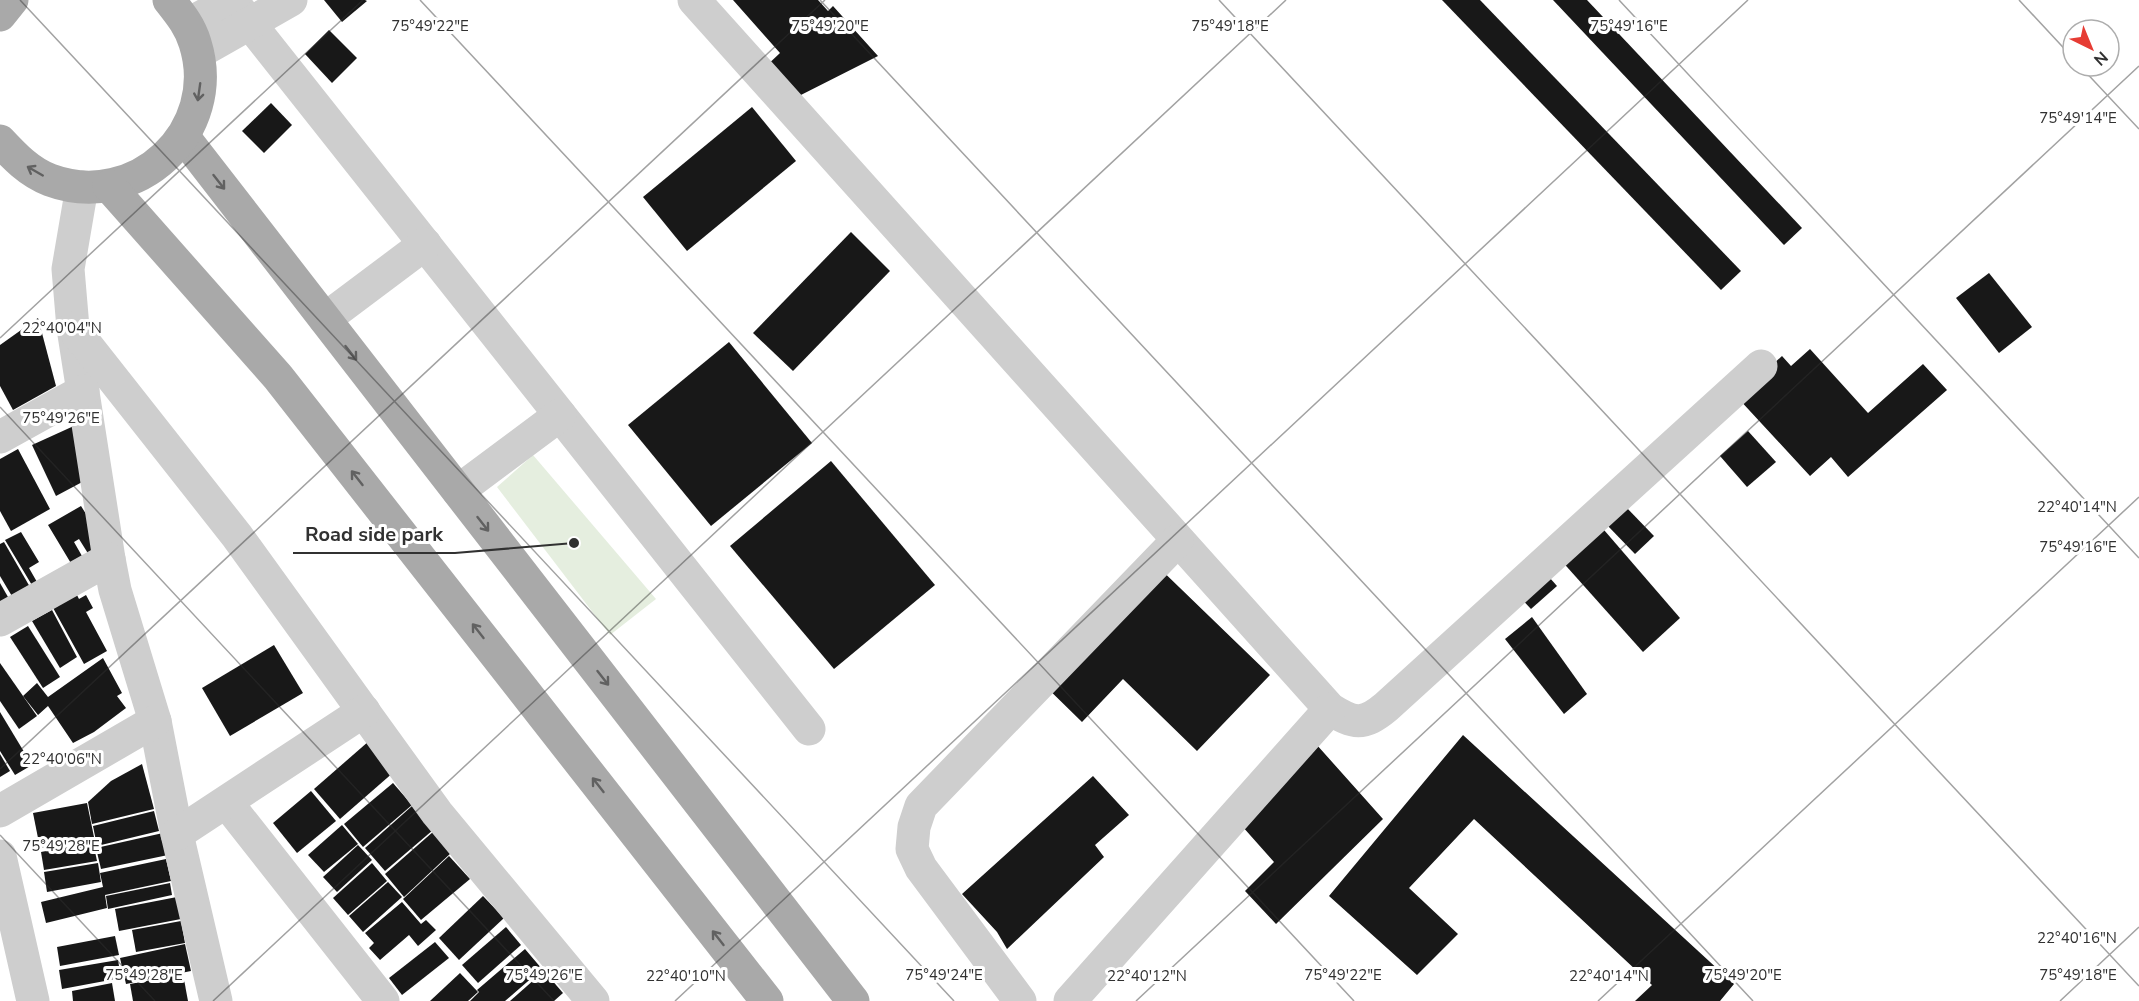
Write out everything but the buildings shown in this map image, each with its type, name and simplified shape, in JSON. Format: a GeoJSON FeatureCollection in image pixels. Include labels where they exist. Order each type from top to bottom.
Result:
{"type":"FeatureCollection","features":[{"type":"Feature","properties":{"kind":"main road"},"geometry":{"type":"LineString","coordinates":[[0,15],[12,0]]}},
{"type":"Feature","properties":{"kind":"main road"},"geometry":{"type":"LineString","coordinates":[[0,141],[21,163],[50,180],[95,186],[131,179],[151,169],[169,154],[183,136],[198,100],[201,81],[185,26]]}},
{"type":"Feature","properties":{"kind":"main road"},"geometry":{"type":"LineString","coordinates":[[183,136],[853,1001]]}},
{"type":"Feature","properties":{"kind":"main road"},"geometry":{"type":"LineString","coordinates":[[95,186],[278,376],[767,1001]]}},
{"type":"Feature","properties":{"kind":"street"},"geometry":{"type":"LineString","coordinates":[[185,26],[238,8],[291,0]]}},
{"type":"Feature","properties":{"kind":"street"},"geometry":{"type":"LineString","coordinates":[[694,0],[1177,541],[1330,709],[1344,718],[1359,722],[1372,718],[1761,366]]}},
{"type":"Feature","properties":{"kind":"street"},"geometry":{"type":"LineString","coordinates":[[238,8],[809,729]]}},
{"type":"Feature","properties":{"kind":"street"},"geometry":{"type":"LineString","coordinates":[[95,186],[68,268],[73,328],[115,590],[155,721],[177,834],[216,1001]]}},
{"type":"Feature","properties":{"kind":"street"},"geometry":{"type":"LineString","coordinates":[[325,319],[425,244]]}},
{"type":"Feature","properties":{"kind":"street"},"geometry":{"type":"LineString","coordinates":[[73,328],[237,536],[437,813],[593,1001]]}},
{"type":"Feature","properties":{"kind":"street"},"geometry":{"type":"LineString","coordinates":[[0,437],[83,391]]}},
{"type":"Feature","properties":{"kind":"street"},"geometry":{"type":"LineString","coordinates":[[458,491],[560,415]]}},
{"type":"Feature","properties":{"kind":"street"},"geometry":{"type":"LineString","coordinates":[[1020,1001],[921,868],[912,849],[914,827],[921,806],[1177,541]]}},
{"type":"Feature","properties":{"kind":"street"},"geometry":{"type":"LineString","coordinates":[[0,620],[110,559]]}},
{"type":"Feature","properties":{"kind":"street"},"geometry":{"type":"LineString","coordinates":[[1070,1001],[1330,709]]}},
{"type":"Feature","properties":{"kind":"street"},"geometry":{"type":"LineString","coordinates":[[177,834],[364,711]]}},
{"type":"Feature","properties":{"kind":"street"},"geometry":{"type":"LineString","coordinates":[[0,811],[155,721]]}},
{"type":"Feature","properties":{"kind":"street"},"geometry":{"type":"LineString","coordinates":[[226,803],[384,1001]]}},
{"type":"Feature","properties":{"kind":"street"},"geometry":{"type":"LineString","coordinates":[[0,856],[33,1001]]}},
{"type":"Feature","properties":{"kind":"green space"},"geometry":{"type":"Polygon","coordinates":[[[533,455],[656,599],[610,635],[497,487],[533,455]]]}},
{"type":"Feature","properties":{"kind":"place","name":"Road side park"},"geometry":{"type":"Point","coordinates":[574,543]}}]}
